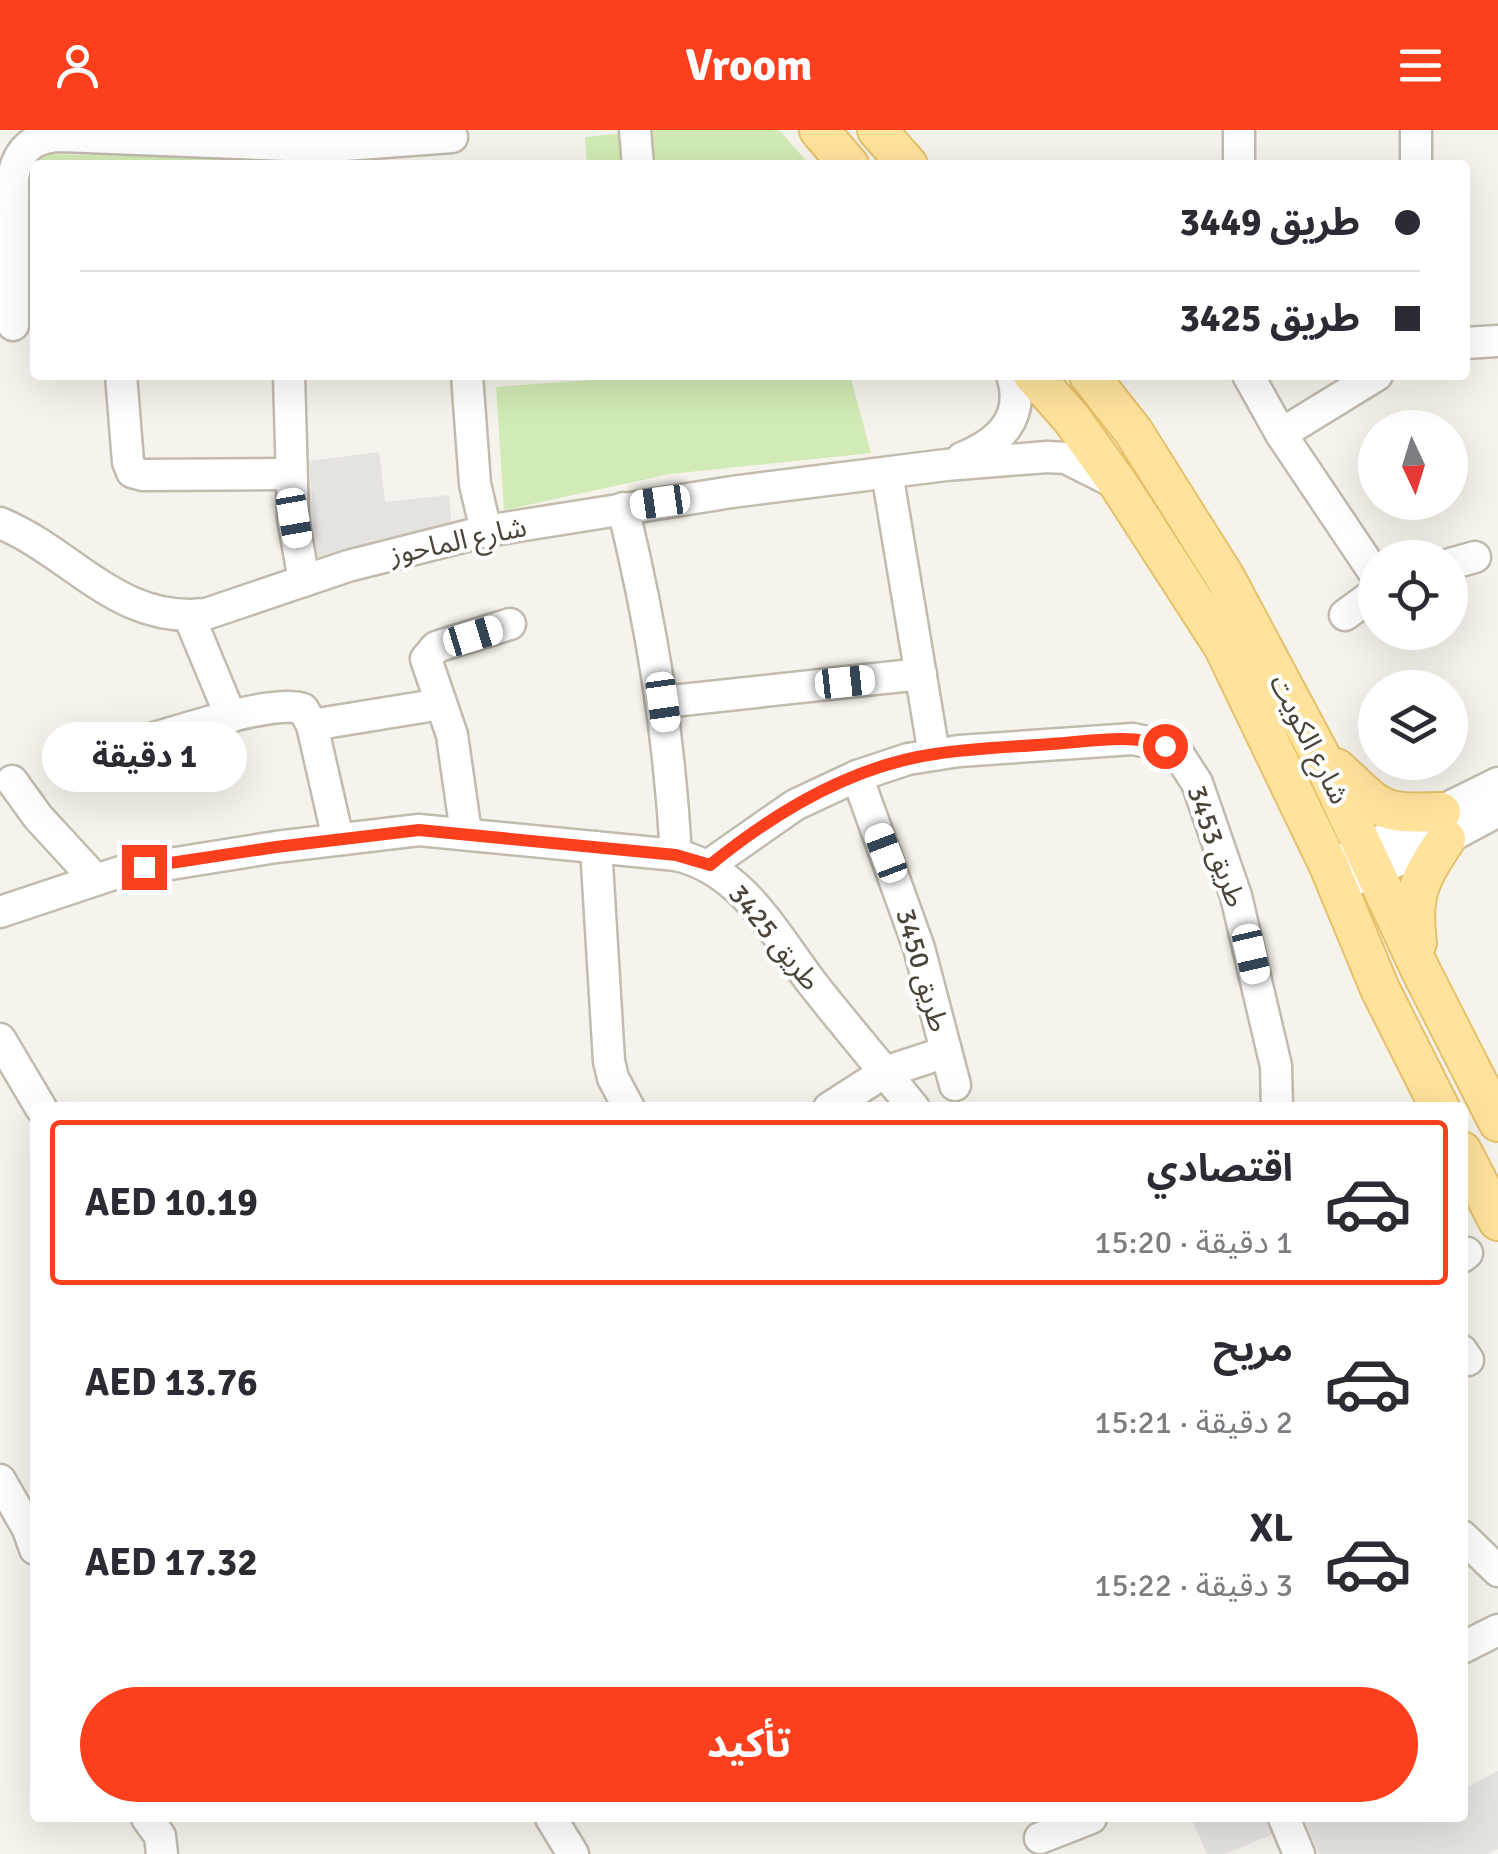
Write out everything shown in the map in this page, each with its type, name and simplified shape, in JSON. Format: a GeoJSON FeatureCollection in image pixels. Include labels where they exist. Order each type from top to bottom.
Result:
{"type":"FeatureCollection","features":[{"type":"Feature","properties":{"kind":"main road"},"geometry":{"type":"LineString","coordinates":[[818,130],[845,160]]}},
{"type":"Feature","properties":{"kind":"main road"},"geometry":{"type":"LineString","coordinates":[[877,130],[904,160]]}},
{"type":"Feature","properties":{"kind":"main road","name":"شارع الكويت"},"geometry":{"type":"LineString","coordinates":[[1038,380],[1119,485],[1222,646],[1437,1102]]}},
{"type":"Feature","properties":{"kind":"main road","name":"شارع الكويت"},"geometry":{"type":"LineString","coordinates":[[1094,380],[1133,431],[1202,538],[1320,756],[1498,1122]]}},
{"type":"Feature","properties":{"kind":"main road"},"geometry":{"type":"LineString","coordinates":[[1320,756],[1380,809],[1444,826],[1414,901],[1421,970]]}},
{"type":"Feature","properties":{"kind":"main road"},"geometry":{"type":"LineString","coordinates":[[1468,1163],[1498,1221]]}},
{"type":"Feature","properties":{"kind":"street"},"geometry":{"type":"LineString","coordinates":[[635,130],[638,160]]}},
{"type":"Feature","properties":{"kind":"street"},"geometry":{"type":"LineString","coordinates":[[1239,130],[1239,160]]}},
{"type":"Feature","properties":{"kind":"street"},"geometry":{"type":"LineString","coordinates":[[1416,130],[1416,160]]}},
{"type":"Feature","properties":{"kind":"street"},"geometry":{"type":"LineString","coordinates":[[16,326],[13,177],[23,150],[34,141],[62,136],[287,155],[346,145],[452,144]]}},
{"type":"Feature","properties":{"kind":"street"},"geometry":{"type":"LineString","coordinates":[[1470,343],[1498,341]]}},
{"type":"Feature","properties":{"kind":"street"},"geometry":{"type":"LineString","coordinates":[[121,380],[128,467],[132,472],[291,474]]}},
{"type":"Feature","properties":{"kind":"street"},"geometry":{"type":"LineString","coordinates":[[288,380],[294,518],[304,581]]}},
{"type":"Feature","properties":{"kind":"street"},"geometry":{"type":"LineString","coordinates":[[467,380],[475,484],[486,530]]}},
{"type":"Feature","properties":{"kind":"street","name":"شارع الماحوز"},"geometry":{"type":"LineString","coordinates":[[946,465],[990,446],[1002,435],[1014,413],[1014,380]]}},
{"type":"Feature","properties":{"kind":"street"},"geometry":{"type":"LineString","coordinates":[[1251,380],[1281,434],[1358,549]]}},
{"type":"Feature","properties":{"kind":"street"},"geometry":{"type":"LineString","coordinates":[[1281,434],[1369,380]]}},
{"type":"Feature","properties":{"kind":"street","name":"شارع الماحوز"},"geometry":{"type":"LineString","coordinates":[[0,523],[131,603],[165,614],[189,616],[206,614],[383,556],[486,530],[622,508],[946,465],[1047,457],[1066,458],[1119,485]]}},
{"type":"Feature","properties":{"kind":"street"},"geometry":{"type":"LineString","coordinates":[[710,865],[794,805],[858,776],[934,754],[887,473]]}},
{"type":"Feature","properties":{"kind":"street"},"geometry":{"type":"LineString","coordinates":[[622,508],[655,650],[676,855]]}},
{"type":"Feature","properties":{"kind":"street"},"geometry":{"type":"LineString","coordinates":[[1345,615],[1358,606]]}},
{"type":"Feature","properties":{"kind":"street"},"geometry":{"type":"LineString","coordinates":[[189,616],[231,717]]}},
{"type":"Feature","properties":{"kind":"street"},"geometry":{"type":"LineString","coordinates":[[466,833],[459,767],[427,664],[431,650],[510,624]]}},
{"type":"Feature","properties":{"kind":"street"},"geometry":{"type":"LineString","coordinates":[[663,702],[921,674]]}},
{"type":"Feature","properties":{"kind":"street"},"geometry":{"type":"LineString","coordinates":[[312,725],[442,704]]}},
{"type":"Feature","properties":{"kind":"street"},"geometry":{"type":"LineString","coordinates":[[144,742],[231,717],[294,706],[309,716],[312,725],[338,839]]}},
{"type":"Feature","properties":{"kind":"street","name":"طريق 3453"},"geometry":{"type":"LineString","coordinates":[[934,754],[1133,739],[1150,740],[1179,755],[1198,784],[1251,954],[1276,1066],[1277,1102]]}},
{"type":"Feature","properties":{"kind":"street","name":"طريق 3450"},"geometry":{"type":"LineString","coordinates":[[858,776],[909,916],[955,1085]]}},
{"type":"Feature","properties":{"kind":"street"},"geometry":{"type":"LineString","coordinates":[[12,781],[38,817],[95,879]]}},
{"type":"Feature","properties":{"kind":"street"},"geometry":{"type":"LineString","coordinates":[[1444,826],[1498,783]]}},
{"type":"Feature","properties":{"kind":"street"},"geometry":{"type":"LineString","coordinates":[[1334,877],[1444,826],[1498,811]]}},
{"type":"Feature","properties":{"kind":"street","name":"طريق 3425"},"geometry":{"type":"LineString","coordinates":[[0,912],[95,879],[144,867],[419,830],[676,855],[710,865],[765,917],[909,1102]]}},
{"type":"Feature","properties":{"kind":"street"},"geometry":{"type":"LineString","coordinates":[[596,848],[608,1061],[626,1102]]}},
{"type":"Feature","properties":{"kind":"street"},"geometry":{"type":"LineString","coordinates":[[0,1040],[37,1102]]}},
{"type":"Feature","properties":{"kind":"street","name":"طريق 3450"},"geometry":{"type":"LineString","coordinates":[[838,1102],[885,1072],[946,1052]]}},
{"type":"Feature","properties":{"kind":"street"},"geometry":{"type":"LineString","coordinates":[[0,1480],[25,1536]]}},
{"type":"Feature","properties":{"kind":"street"},"geometry":{"type":"LineString","coordinates":[[1468,1542],[1498,1571]]}},
{"type":"Feature","properties":{"kind":"street"},"geometry":{"type":"LineString","coordinates":[[1468,1645],[1498,1630]]}},
{"type":"Feature","properties":{"kind":"street"},"geometry":{"type":"LineString","coordinates":[[151,1822],[160,1836],[162,1854]]}},
{"type":"Feature","properties":{"kind":"street"},"geometry":{"type":"LineString","coordinates":[[553,1822],[573,1854]]}},
{"type":"Feature","properties":{"kind":"street"},"geometry":{"type":"LineString","coordinates":[[1038,1837],[1080,1822]]}},
{"type":"Feature","properties":{"kind":"street"},"geometry":{"type":"LineString","coordinates":[[1286,1822],[1299,1854]]}},
{"type":"Feature","properties":{"kind":"green space"},"geometry":{"type":"Polygon","coordinates":[[[655,130],[779,130],[806,160],[587,160],[585,137],[655,130]]]}},
{"type":"Feature","properties":{"kind":"green space"},"geometry":{"type":"Polygon","coordinates":[[[41,154],[246,160],[32,160],[41,154]]]}},
{"type":"Feature","properties":{"kind":"green space"},"geometry":{"type":"Polygon","coordinates":[[[30,208],[30,303],[28,302],[30,208]]]}},
{"type":"Feature","properties":{"kind":"green space"},"geometry":{"type":"Polygon","coordinates":[[[589,380],[851,380],[871,453],[670,474],[504,510],[496,387],[589,380]]]}},
{"type":"Feature","properties":{"kind":"shaded area"},"geometry":{"type":"Polygon","coordinates":[[[379,452],[385,502],[449,495],[452,527],[317,561],[309,461],[379,452]]]}},
{"type":"Feature","properties":{"kind":"shaded area"},"geometry":{"type":"Polygon","coordinates":[[[1498,1771],[1498,1849],[1487,1854],[1319,1854],[1306,1822],[1468,1822],[1468,1786],[1498,1771]]]}},
{"type":"Feature","properties":{"kind":"shaded area"},"geometry":{"type":"Polygon","coordinates":[[[1193,1822],[1268,1822],[1273,1834],[1226,1854],[1207,1854],[1193,1822]]]}},
{"type":"Feature","properties":{"kind":"route"},"geometry":{"type":"LineString","coordinates":[[144,867],[419,830],[676,855],[710,865],[794,805],[882,766],[908,759],[959,751],[1133,739],[1165,746]]}}]}
